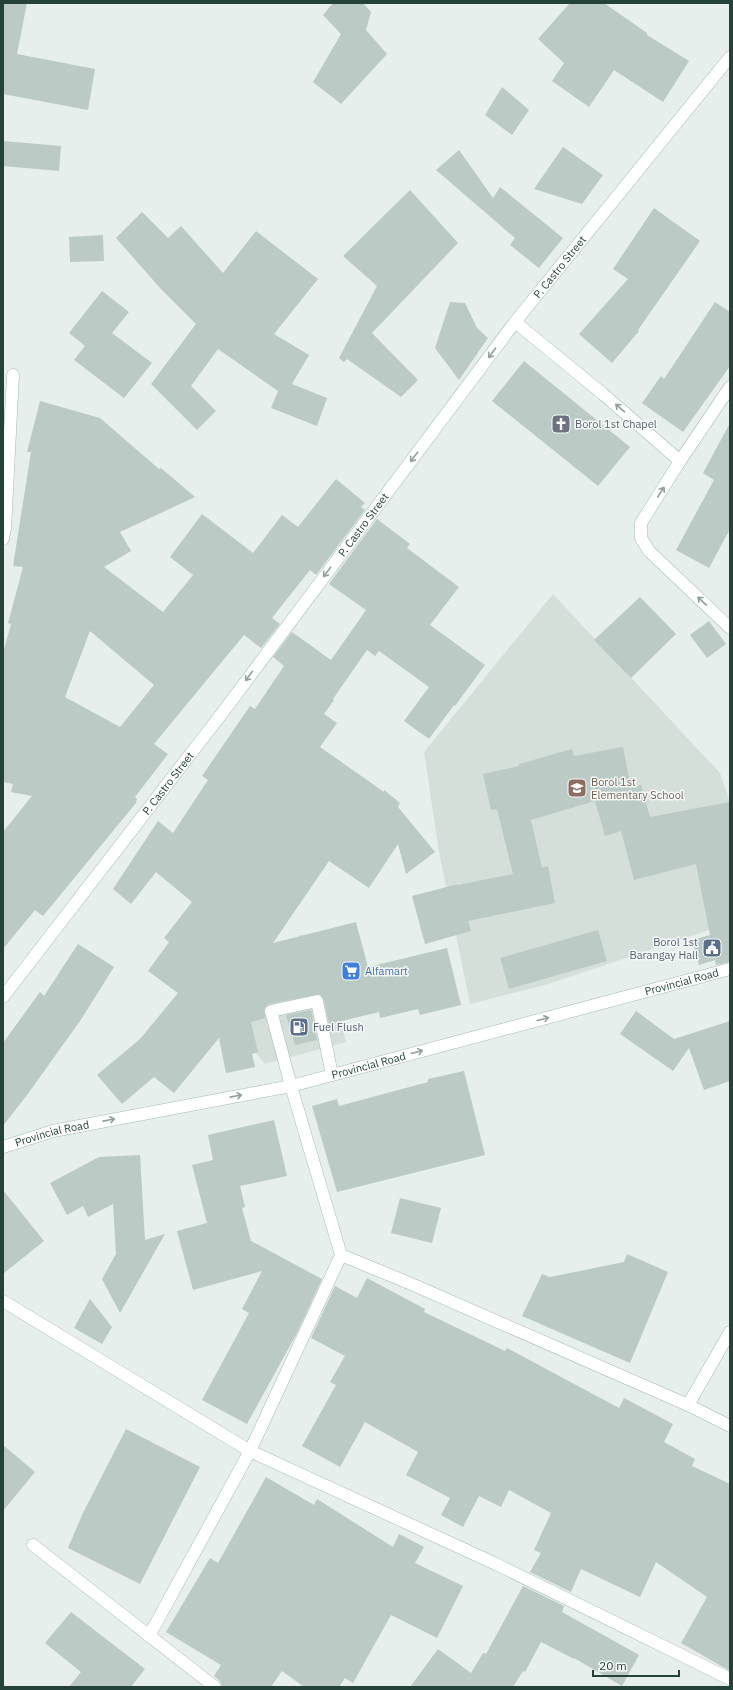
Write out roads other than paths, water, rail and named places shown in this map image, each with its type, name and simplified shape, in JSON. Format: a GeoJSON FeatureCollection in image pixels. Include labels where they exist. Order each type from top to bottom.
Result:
{"type":"FeatureCollection","features":[{"type":"Feature","properties":{"kind":"street","name":"P. Castro Street"},"geometry":{"type":"LineString","coordinates":[[4,993],[223,712],[515,322],[730,57]]}},
{"type":"Feature","properties":{"kind":"street"},"geometry":{"type":"LineString","coordinates":[[515,322],[603,394],[680,461]]}},
{"type":"Feature","properties":{"kind":"street"},"geometry":{"type":"LineString","coordinates":[[3,539],[5,528],[13,375]]}},
{"type":"Feature","properties":{"kind":"street"},"geometry":{"type":"LineString","coordinates":[[730,388],[680,461],[641,523],[641,538],[648,551],[730,628]]}},
{"type":"Feature","properties":{"kind":"street","name":"Provincial Road"},"geometry":{"type":"LineString","coordinates":[[3,1147],[53,1131],[290,1086],[730,969]]}},
{"type":"Feature","properties":{"kind":"street"},"geometry":{"type":"LineString","coordinates":[[149,1636],[250,1451],[341,1255],[290,1086],[271,1010],[317,1001],[332,1075]]}},
{"type":"Feature","properties":{"kind":"street"},"geometry":{"type":"LineString","coordinates":[[341,1255],[409,1283],[688,1405],[730,1426]]}},
{"type":"Feature","properties":{"kind":"street"},"geometry":{"type":"LineString","coordinates":[[3,1301],[250,1451],[496,1564],[726,1682]]}},
{"type":"Feature","properties":{"kind":"street"},"geometry":{"type":"LineString","coordinates":[[688,1405],[730,1332]]}},
{"type":"Feature","properties":{"kind":"street"},"geometry":{"type":"LineString","coordinates":[[33,1544],[215,1687]]}},
{"type":"Feature","properties":{"kind":"place","name":"Borol 1st Chapel"},"geometry":{"type":"Point","coordinates":[561,424]}},
{"type":"Feature","properties":{"kind":"place","name":"Borol 1st Elementary School"},"geometry":{"type":"Point","coordinates":[577,788]}},
{"type":"Feature","properties":{"kind":"place","name":"Borol 1st Barangay Hall"},"geometry":{"type":"Point","coordinates":[712,948]}},
{"type":"Feature","properties":{"kind":"place","name":"Alfamart"},"geometry":{"type":"Point","coordinates":[351,971]}},
{"type":"Feature","properties":{"kind":"place","name":"Fuel Flush"},"geometry":{"type":"Point","coordinates":[299,1027]}}]}
